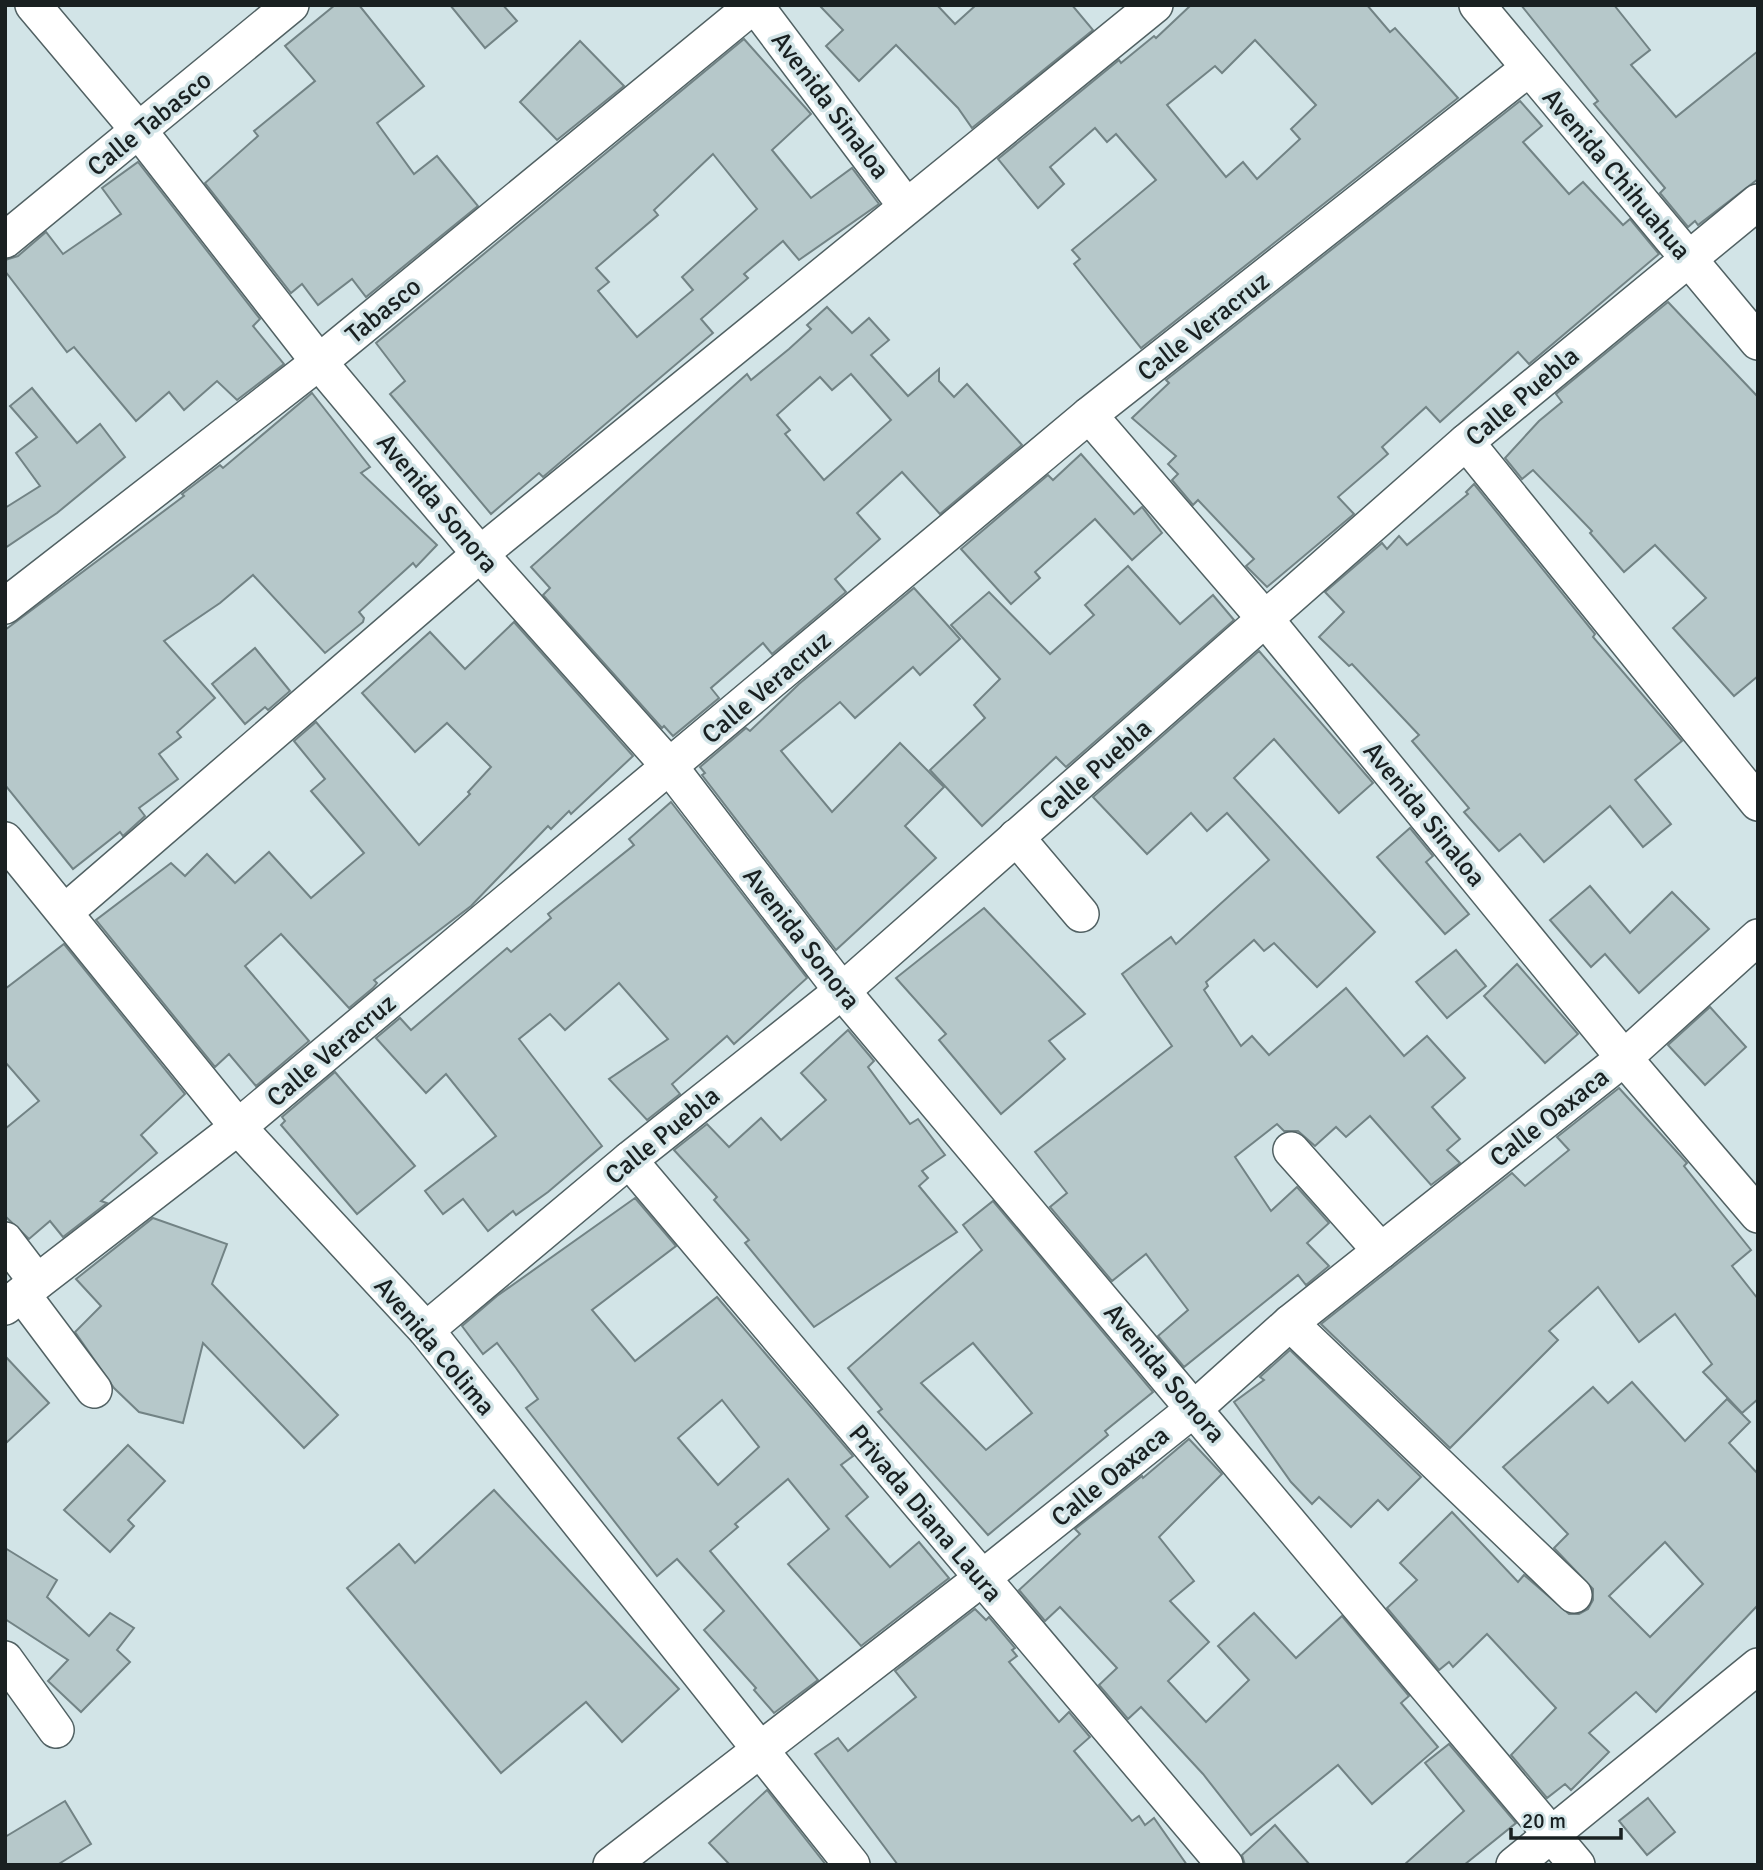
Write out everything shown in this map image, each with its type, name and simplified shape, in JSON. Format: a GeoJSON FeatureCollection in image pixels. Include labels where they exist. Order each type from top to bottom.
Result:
{"type":"FeatureCollection","features":[{"type":"Feature","properties":{"kind":"street","name":"Avenida Sonora"},"geometry":{"type":"LineString","coordinates":[[33,5],[139,132],[320,362],[480,554],[670,767],[842,991],[1577,1865]]}},
{"type":"Feature","properties":{"kind":"street","name":"Calle Tabasco"},"geometry":{"type":"LineString","coordinates":[[5,240],[291,5]]}},
{"type":"Feature","properties":{"kind":"street","name":"Avenida Sinaloa"},"geometry":{"type":"LineString","coordinates":[[754,5],[906,206]]}},
{"type":"Feature","properties":{"kind":"street","name":"Tabasco"},"geometry":{"type":"LineString","coordinates":[[5,607],[320,362],[754,5]]}},
{"type":"Feature","properties":{"kind":"street"},"geometry":{"type":"LineString","coordinates":[[65,912],[480,554],[1155,5]]}},
{"type":"Feature","properties":{"kind":"street","name":"Avenida Chihuahua"},"geometry":{"type":"LineString","coordinates":[[1477,5],[1758,342]]}},
{"type":"Feature","properties":{"kind":"street","name":"Calle Veracruz"},"geometry":{"type":"LineString","coordinates":[[22,1294],[238,1127],[1089,415],[1528,69]]}},
{"type":"Feature","properties":{"kind":"street","name":"Calle Puebla"},"geometry":{"type":"LineString","coordinates":[[426,1330],[629,1160],[842,991],[1267,621],[1466,442],[1758,202]]}},
{"type":"Feature","properties":{"kind":"street","name":"Avenida Sinaloa"},"geometry":{"type":"LineString","coordinates":[[1089,415],[1267,621],[1624,1058],[1758,1215]]}},
{"type":"Feature","properties":{"kind":"street"},"geometry":{"type":"LineString","coordinates":[[1466,442],[1758,803]]}},
{"type":"Feature","properties":{"kind":"street"},"geometry":{"type":"LineString","coordinates":[[1016,837],[1081,914]]}},
{"type":"Feature","properties":{"kind":"street","name":"Avenida Colima"},"geometry":{"type":"LineString","coordinates":[[5,839],[238,1127],[426,1330],[852,1865]]}},
{"type":"Feature","properties":{"kind":"street","name":"Calle Oaxaca"},"geometry":{"type":"LineString","coordinates":[[611,1865],[981,1579],[1195,1408],[1290,1323],[1624,1058],[1758,937]]}},
{"type":"Feature","properties":{"kind":"street"},"geometry":{"type":"LineString","coordinates":[[1291,1150],[1381,1251]]}},
{"type":"Feature","properties":{"kind":"street","name":"Privada Diana Laura"},"geometry":{"type":"LineString","coordinates":[[629,1160],[1225,1865]]}},
{"type":"Feature","properties":{"kind":"street"},"geometry":{"type":"LineString","coordinates":[[5,1240],[22,1294],[94,1390]]}},
{"type":"Feature","properties":{"kind":"street"},"geometry":{"type":"LineString","coordinates":[[1290,1323],[1574,1595]]}},
{"type":"Feature","properties":{"kind":"street"},"geometry":{"type":"LineString","coordinates":[[5,1659],[56,1730]]}},
{"type":"Feature","properties":{"kind":"street"},"geometry":{"type":"LineString","coordinates":[[1514,1865],[1758,1666]]}},
{"type":"Feature","properties":{"kind":"building"},"geometry":{"type":"Polygon","coordinates":[[[335,5],[359,5],[424,86],[377,123],[414,174],[437,156],[478,206],[366,297],[352,279],[318,305],[302,284],[291,293],[205,183],[258,136],[254,131],[315,81],[285,46],[335,5]]]}},
{"type":"Feature","properties":{"kind":"building"},"geometry":{"type":"Polygon","coordinates":[[[450,5],[503,5],[517,21],[485,48],[450,5]]]}},
{"type":"Feature","properties":{"kind":"building"},"geometry":{"type":"Polygon","coordinates":[[[819,5],[937,5],[955,24],[976,5],[1072,5],[1093,30],[972,128],[958,108],[896,45],[859,81],[826,46],[843,30],[819,5]]]}},
{"type":"Feature","properties":{"kind":"building"},"geometry":{"type":"Polygon","coordinates":[[[1191,5],[1367,5],[1390,32],[1395,28],[1458,98],[1141,348],[1074,264],[1080,259],[1072,250],[1156,180],[1116,134],[1107,142],[1095,128],[1050,167],[1064,184],[1038,208],[998,159],[1119,60],[1121,63],[1154,36],[1156,38],[1191,5]],[[1255,40],[1222,73],[1215,66],[1167,105],[1226,177],[1243,162],[1257,179],[1300,139],[1291,129],[1316,105],[1255,40]]]}},
{"type":"Feature","properties":{"kind":"building"},"geometry":{"type":"Polygon","coordinates":[[[1521,5],[1614,5],[1650,50],[1631,65],[1676,117],[1758,51],[1758,179],[1698,225],[1695,221],[1688,227],[1660,193],[1665,188],[1594,104],[1598,101],[1521,5]]]}},
{"type":"Feature","properties":{"kind":"building"},"geometry":{"type":"Polygon","coordinates":[[[744,39],[811,114],[772,150],[811,198],[852,168],[879,204],[799,260],[783,241],[744,274],[748,278],[701,319],[713,333],[543,477],[539,473],[491,514],[390,394],[405,381],[376,343],[744,39]],[[713,154],[654,210],[658,215],[596,268],[609,282],[598,291],[637,337],[693,290],[682,277],[757,209],[713,154]]]}},
{"type":"Feature","properties":{"kind":"building"},"geometry":{"type":"Polygon","coordinates":[[[580,41],[624,86],[557,140],[520,102],[580,41]]]}},
{"type":"Feature","properties":{"kind":"building"},"geometry":{"type":"Polygon","coordinates":[[[1520,101],[1542,126],[1523,142],[1569,194],[1583,182],[1623,225],[1630,219],[1659,254],[1529,364],[1518,352],[1440,422],[1426,407],[1382,447],[1388,454],[1338,497],[1354,514],[1267,587],[1246,566],[1254,559],[1198,500],[1193,505],[1172,480],[1178,474],[1168,464],[1176,456],[1132,418],[1169,383],[1166,380],[1520,101]]]}},
{"type":"Feature","properties":{"kind":"building"},"geometry":{"type":"Polygon","coordinates":[[[138,162],[260,319],[253,326],[284,364],[237,400],[217,381],[184,410],[169,392],[136,421],[74,347],[67,352],[5,271],[5,260],[18,256],[46,232],[63,254],[121,214],[102,188],[138,162]]]}},
{"type":"Feature","properties":{"kind":"building"},"geometry":{"type":"Polygon","coordinates":[[[1668,302],[1758,397],[1758,676],[1734,696],[1673,628],[1706,598],[1655,545],[1624,572],[1590,533],[1592,531],[1533,470],[1522,479],[1505,458],[1539,421],[1562,402],[1556,394],[1668,302]]]}},
{"type":"Feature","properties":{"kind":"building"},"geometry":{"type":"Polygon","coordinates":[[[827,307],[852,333],[869,318],[889,340],[871,355],[908,396],[939,369],[939,381],[954,397],[967,384],[1022,445],[940,514],[902,472],[857,513],[880,539],[835,579],[846,592],[772,654],[763,643],[711,688],[719,698],[673,736],[664,726],[662,728],[543,595],[550,588],[531,567],[747,374],[751,380],[789,349],[811,329],[807,325],[827,307]],[[851,374],[832,390],[820,377],[777,415],[790,430],[785,434],[824,480],[891,420],[851,374]]]}},
{"type":"Feature","properties":{"kind":"building"},"geometry":{"type":"Polygon","coordinates":[[[32,388],[77,443],[100,424],[125,457],[57,513],[5,548],[5,508],[40,486],[16,453],[37,437],[10,406],[32,388]]]}},
{"type":"Feature","properties":{"kind":"building"},"geometry":{"type":"Polygon","coordinates":[[[312,393],[370,467],[361,473],[437,545],[416,567],[413,563],[359,612],[364,618],[363,622],[325,653],[253,575],[220,603],[164,641],[215,698],[177,732],[181,737],[159,754],[178,779],[139,808],[145,816],[123,836],[120,832],[73,869],[5,785],[5,630],[184,496],[182,494],[220,465],[223,468],[312,393]]]}},
{"type":"Feature","properties":{"kind":"building"},"geometry":{"type":"Polygon","coordinates":[[[1081,454],[1134,514],[1142,507],[1162,533],[1132,560],[1095,519],[1035,572],[1040,578],[1011,604],[961,549],[1048,475],[1053,480],[1081,454]]]}},
{"type":"Feature","properties":{"kind":"building"},"geometry":{"type":"Polygon","coordinates":[[[1474,484],[1595,634],[1593,637],[1682,741],[1635,780],[1671,824],[1643,847],[1610,806],[1544,862],[1520,834],[1499,851],[1464,812],[1469,808],[1412,741],[1419,735],[1352,664],[1349,666],[1319,637],[1344,612],[1325,592],[1382,543],[1387,549],[1399,536],[1407,545],[1468,494],[1466,492],[1474,484]]]}},
{"type":"Feature","properties":{"kind":"building"},"geometry":{"type":"Polygon","coordinates":[[[1128,566],[1180,624],[1213,595],[1234,620],[1066,767],[1056,757],[982,826],[930,770],[985,718],[974,705],[1000,679],[951,625],[989,592],[1050,654],[1094,615],[1085,605],[1128,566]]]}},
{"type":"Feature","properties":{"kind":"building"},"geometry":{"type":"Polygon","coordinates":[[[914,588],[960,639],[920,675],[913,667],[855,718],[840,702],[781,751],[832,812],[900,743],[944,787],[905,826],[936,858],[836,950],[702,775],[705,773],[700,767],[746,728],[750,731],[799,684],[914,588]]]}},
{"type":"Feature","properties":{"kind":"building"},"geometry":{"type":"Polygon","coordinates":[[[514,622],[633,756],[571,814],[569,811],[551,829],[548,826],[471,906],[374,980],[377,983],[373,988],[349,1008],[281,934],[245,966],[309,1041],[256,1086],[229,1054],[215,1067],[96,920],[171,863],[185,876],[207,854],[235,883],[269,852],[311,898],[364,853],[311,791],[325,779],[294,741],[316,722],[419,845],[470,794],[468,792],[491,767],[447,723],[415,752],[362,693],[430,632],[465,669],[514,622]]]}},
{"type":"Feature","properties":{"kind":"building"},"geometry":{"type":"Polygon","coordinates":[[[255,648],[290,691],[268,710],[265,707],[245,724],[212,684],[255,648]]]}},
{"type":"Feature","properties":{"kind":"building"},"geometry":{"type":"Polygon","coordinates":[[[1259,651],[1373,783],[1339,813],[1274,739],[1234,778],[1375,932],[1317,987],[1274,943],[1264,951],[1254,940],[1206,982],[1208,986],[1204,990],[1241,1046],[1252,1036],[1269,1055],[1346,988],[1404,1056],[1427,1036],[1465,1078],[1432,1107],[1460,1139],[1447,1150],[1460,1163],[1431,1185],[1370,1116],[1346,1137],[1336,1127],[1315,1146],[1298,1131],[1284,1131],[1277,1124],[1235,1157],[1271,1211],[1297,1187],[1329,1223],[1307,1243],[1329,1266],[1306,1285],[1298,1275],[1184,1367],[1158,1336],[1188,1310],[1146,1254],[1112,1281],[1050,1207],[1067,1193],[1035,1152],[1172,1046],[1122,974],[1171,937],[1176,944],[1269,860],[1227,813],[1207,831],[1191,813],[1147,854],[1093,797],[1259,651]]]}},
{"type":"Feature","properties":{"kind":"building"},"geometry":{"type":"Polygon","coordinates":[[[671,802],[807,978],[734,1044],[727,1036],[672,1084],[680,1094],[647,1120],[609,1079],[668,1039],[619,983],[565,1030],[550,1014],[519,1039],[602,1146],[548,1192],[516,1215],[513,1211],[488,1231],[463,1199],[443,1214],[425,1191],[496,1136],[446,1074],[426,1093],[376,1038],[400,1018],[411,1030],[507,948],[511,952],[551,918],[548,914],[634,845],[629,839],[671,802]]]}},
{"type":"Feature","properties":{"kind":"building"},"geometry":{"type":"Polygon","coordinates":[[[1410,828],[1433,856],[1426,862],[1469,914],[1445,934],[1377,857],[1410,828]]]}},
{"type":"Feature","properties":{"kind":"building"},"geometry":{"type":"Polygon","coordinates":[[[1590,886],[1630,933],[1672,892],[1709,929],[1639,993],[1605,954],[1591,967],[1550,920],[1590,886]]]}},
{"type":"Feature","properties":{"kind":"building"},"geometry":{"type":"Polygon","coordinates":[[[984,908],[1085,1014],[1049,1041],[1065,1059],[1001,1114],[939,1040],[946,1034],[896,978],[984,908]]]}},
{"type":"Feature","properties":{"kind":"building"},"geometry":{"type":"Polygon","coordinates":[[[64,944],[185,1094],[141,1135],[157,1153],[101,1201],[107,1203],[63,1237],[50,1221],[29,1239],[5,1216],[5,1129],[39,1101],[5,1062],[5,989],[64,944]]]}},
{"type":"Feature","properties":{"kind":"building"},"geometry":{"type":"Polygon","coordinates":[[[1456,950],[1486,986],[1447,1018],[1416,982],[1456,950]]]}},
{"type":"Feature","properties":{"kind":"building"},"geometry":{"type":"Polygon","coordinates":[[[1517,964],[1578,1034],[1545,1063],[1484,996],[1517,964]]]}},
{"type":"Feature","properties":{"kind":"building"},"geometry":{"type":"Polygon","coordinates":[[[1710,1007],[1746,1047],[1705,1085],[1668,1045],[1710,1007]]]}},
{"type":"Feature","properties":{"kind":"building"},"geometry":{"type":"Polygon","coordinates":[[[848,1030],[874,1061],[868,1067],[910,1124],[918,1119],[945,1155],[922,1171],[928,1178],[919,1186],[957,1232],[814,1327],[745,1243],[749,1240],[714,1200],[717,1197],[674,1150],[707,1124],[729,1147],[761,1118],[781,1140],[826,1100],[801,1073],[848,1030]]]}},
{"type":"Feature","properties":{"kind":"building"},"geometry":{"type":"Polygon","coordinates":[[[335,1072],[415,1166],[357,1214],[281,1125],[285,1121],[282,1117],[335,1072]]]}},
{"type":"Feature","properties":{"kind":"building"},"geometry":{"type":"Polygon","coordinates":[[[1619,1088],[1687,1163],[1684,1166],[1751,1250],[1732,1266],[1758,1299],[1758,1399],[1742,1413],[1703,1372],[1712,1364],[1675,1314],[1639,1342],[1598,1287],[1549,1331],[1558,1340],[1450,1448],[1321,1324],[1512,1173],[1525,1186],[1569,1150],[1557,1137],[1619,1088]]]}},
{"type":"Feature","properties":{"kind":"building"},"geometry":{"type":"Polygon","coordinates":[[[635,1198],[676,1246],[592,1310],[635,1361],[717,1297],[853,1456],[841,1465],[868,1497],[846,1516],[890,1567],[919,1542],[949,1578],[861,1646],[788,1564],[829,1529],[788,1479],[735,1524],[738,1527],[710,1551],[818,1680],[774,1713],[754,1690],[756,1688],[704,1630],[724,1611],[677,1559],[657,1576],[526,1408],[538,1399],[497,1343],[483,1354],[462,1326],[497,1296],[635,1198]],[[722,1400],[678,1438],[718,1485],[759,1447],[722,1400]]]}},
{"type":"Feature","properties":{"kind":"building"},"geometry":{"type":"Polygon","coordinates":[[[993,1201],[1153,1392],[1105,1431],[1108,1435],[988,1535],[878,1412],[882,1409],[848,1368],[982,1250],[963,1225],[993,1201]],[[973,1343],[921,1383],[986,1450],[1032,1413],[973,1343]]]}},
{"type":"Feature","properties":{"kind":"building"},"geometry":{"type":"Polygon","coordinates":[[[153,1218],[227,1244],[212,1284],[338,1415],[304,1448],[203,1343],[183,1423],[139,1412],[114,1388],[75,1332],[101,1306],[76,1279],[153,1218]]]}},
{"type":"Feature","properties":{"kind":"building"},"geometry":{"type":"Polygon","coordinates":[[[1290,1350],[1421,1477],[1388,1510],[1378,1500],[1351,1527],[1319,1497],[1312,1504],[1291,1482],[1234,1402],[1264,1380],[1260,1377],[1290,1350]]]}},
{"type":"Feature","properties":{"kind":"building"},"geometry":{"type":"Polygon","coordinates":[[[5,1356],[49,1403],[5,1444],[5,1356]]]}},
{"type":"Feature","properties":{"kind":"building"},"geometry":{"type":"Polygon","coordinates":[[[1632,1382],[1685,1441],[1727,1399],[1750,1422],[1729,1443],[1758,1474],[1758,1605],[1656,1712],[1636,1692],[1589,1733],[1609,1752],[1571,1790],[1565,1784],[1547,1798],[1511,1755],[1556,1708],[1487,1634],[1453,1667],[1449,1662],[1439,1670],[1387,1608],[1417,1580],[1400,1563],[1452,1512],[1518,1582],[1524,1575],[1569,1614],[1579,1614],[1588,1609],[1593,1600],[1593,1589],[1554,1548],[1568,1534],[1503,1467],[1593,1387],[1608,1403],[1632,1382]],[[1665,1542],[1609,1596],[1650,1637],[1703,1584],[1665,1542]]]}},
{"type":"Feature","properties":{"kind":"building"},"geometry":{"type":"Polygon","coordinates":[[[1189,1439],[1222,1474],[1159,1537],[1194,1581],[1170,1601],[1209,1642],[1168,1681],[1206,1722],[1249,1680],[1218,1646],[1254,1613],[1296,1658],[1342,1616],[1409,1696],[1401,1703],[1438,1747],[1372,1804],[1338,1765],[1251,1835],[1203,1774],[1141,1707],[1128,1719],[1099,1685],[1117,1668],[1060,1607],[1045,1621],[1019,1590],[1080,1534],[1075,1529],[1142,1476],[1143,1478],[1189,1439]]]}},
{"type":"Feature","properties":{"kind":"building"},"geometry":{"type":"Polygon","coordinates":[[[128,1445],[165,1481],[128,1520],[134,1526],[110,1552],[64,1510],[128,1445]]]}},
{"type":"Feature","properties":{"kind":"building"},"geometry":{"type":"Polygon","coordinates":[[[494,1490],[679,1689],[622,1742],[586,1702],[501,1773],[347,1588],[399,1544],[415,1563],[494,1490]]]}},
{"type":"Feature","properties":{"kind":"building"},"geometry":{"type":"Polygon","coordinates":[[[5,1548],[57,1580],[47,1597],[89,1636],[110,1613],[134,1628],[117,1650],[130,1662],[81,1712],[48,1681],[68,1660],[5,1619],[5,1548]]]}},
{"type":"Feature","properties":{"kind":"building"},"geometry":{"type":"Polygon","coordinates":[[[975,1609],[986,1620],[989,1617],[1015,1648],[1012,1650],[1017,1656],[1009,1662],[1059,1722],[1069,1712],[1090,1737],[1074,1751],[1132,1821],[1139,1816],[1145,1825],[1154,1818],[1187,1865],[898,1865],[815,1754],[838,1738],[848,1751],[916,1697],[895,1671],[975,1609]]]}},
{"type":"Feature","properties":{"kind":"building"},"geometry":{"type":"Polygon","coordinates":[[[1449,1744],[1516,1823],[1464,1865],[1404,1865],[1464,1811],[1425,1763],[1449,1744]]]}},
{"type":"Feature","properties":{"kind":"building"},"geometry":{"type":"Polygon","coordinates":[[[767,1790],[826,1865],[730,1865],[709,1843],[767,1790]]]}},
{"type":"Feature","properties":{"kind":"building"},"geometry":{"type":"Polygon","coordinates":[[[1648,1798],[1675,1832],[1647,1855],[1619,1821],[1648,1798]]]}},
{"type":"Feature","properties":{"kind":"building"},"geometry":{"type":"Polygon","coordinates":[[[65,1801],[91,1844],[57,1865],[5,1865],[5,1837],[65,1801]]]}},
{"type":"Feature","properties":{"kind":"building"},"geometry":{"type":"Polygon","coordinates":[[[1275,1825],[1310,1865],[1245,1865],[1242,1855],[1275,1825]]]}}]}
